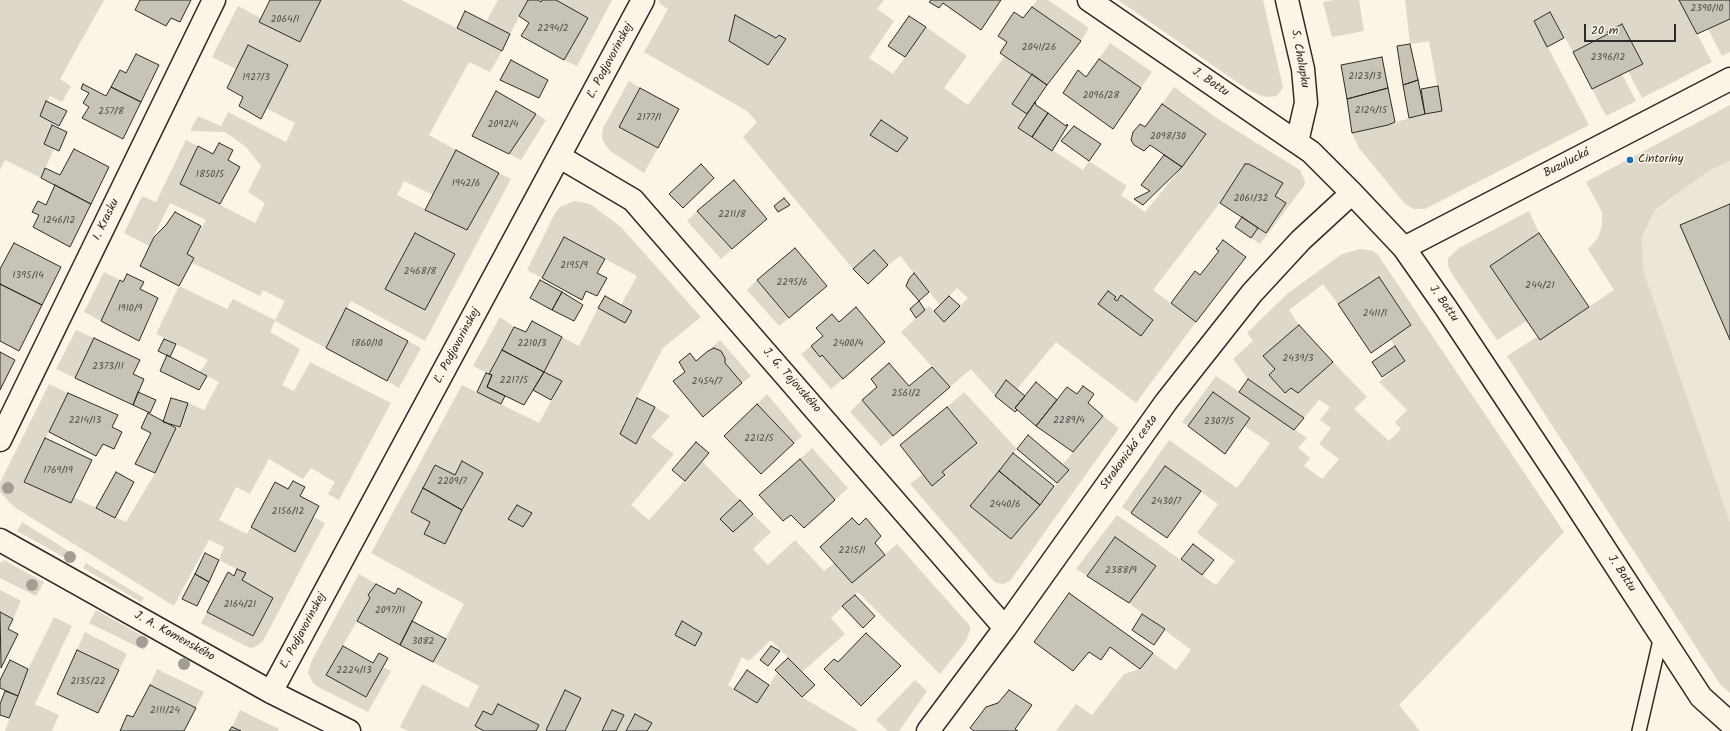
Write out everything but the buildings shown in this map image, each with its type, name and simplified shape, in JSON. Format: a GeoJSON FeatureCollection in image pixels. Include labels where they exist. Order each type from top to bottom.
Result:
{"type":"FeatureCollection","features":[{"type":"Feature","properties":{"kind":"street","name":"I. Krasku"},"geometry":{"type":"LineString","coordinates":[[0,440],[214,0]]}},
{"type":"Feature","properties":{"kind":"street","name":"Ľ. Podjavorinskej"},"geometry":{"type":"LineString","coordinates":[[271,692],[560,157],[643,0]]}},
{"type":"Feature","properties":{"kind":"street","name":"J. Bottu"},"geometry":{"type":"LineString","coordinates":[[1089,0],[1311,152],[1352,192],[1404,248],[1446,308],[1701,697],[1730,724]]}},
{"type":"Feature","properties":{"kind":"street","name":"S. Chalupku"},"geometry":{"type":"LineString","coordinates":[[1287,0],[1303,69],[1306,103],[1297,142]]}},
{"type":"Feature","properties":{"kind":"street","name":"Buzulucká"},"geometry":{"type":"LineString","coordinates":[[1404,248],[1730,79]]}},
{"type":"Feature","properties":{"kind":"street","name":"J. G. Tajovského"},"geometry":{"type":"LineString","coordinates":[[560,157],[634,200],[1005,628]]}},
{"type":"Feature","properties":{"kind":"street","name":"Strakonická cesta"},"geometry":{"type":"LineString","coordinates":[[928,731],[1005,628],[1166,402],[1252,293],[1301,240],[1352,192]]}},
{"type":"Feature","properties":{"kind":"street","name":"J. A. Komenského"},"geometry":{"type":"LineString","coordinates":[[0,540],[271,692],[349,731]]}},
{"type":"Feature","properties":{"kind":"lane"},"geometry":{"type":"LineString","coordinates":[[1639,731],[1661,636]]}},
{"type":"Feature","properties":{"kind":"lane"},"geometry":{"type":"LineString","coordinates":[[1701,697],[1724,731]]}},
{"type":"Feature","properties":{"kind":"shaded area"},"geometry":{"type":"Polygon","coordinates":[[[0,0],[104,0],[60,79],[71,86],[62,102],[50,96],[40,116],[53,123],[44,144],[54,149],[41,178],[5,160],[0,170],[0,0]]]}},
{"type":"Feature","properties":{"kind":"shaded area"},"geometry":{"type":"Polygon","coordinates":[[[321,0],[401,0],[502,51],[490,72],[469,62],[429,135],[456,150],[433,195],[404,181],[397,195],[467,230],[499,173],[511,179],[425,341],[351,301],[326,348],[275,321],[270,332],[300,349],[282,385],[294,391],[310,362],[391,403],[339,500],[328,494],[335,482],[311,468],[303,479],[269,459],[250,494],[236,487],[219,520],[247,534],[251,527],[295,552],[313,517],[325,523],[263,641],[255,647],[250,648],[201,623],[207,612],[253,636],[273,598],[242,580],[245,573],[219,560],[224,547],[209,540],[174,606],[14,507],[0,492],[0,483],[49,384],[68,393],[24,482],[70,502],[73,497],[126,522],[155,473],[176,428],[180,427],[188,403],[204,410],[219,382],[200,372],[208,360],[156,334],[179,286],[227,309],[233,299],[275,320],[285,301],[263,290],[260,296],[191,262],[194,258],[187,254],[206,220],[170,203],[149,246],[124,233],[142,196],[156,202],[186,140],[198,146],[180,184],[255,223],[265,203],[248,192],[261,166],[246,147],[225,132],[190,131],[198,116],[221,126],[228,112],[286,142],[295,123],[266,108],[288,65],[248,45],[236,69],[212,57],[238,6],[261,18],[259,22],[321,0]]]}},
{"type":"Feature","properties":{"kind":"shaded area"},"geometry":{"type":"Polygon","coordinates":[[[498,0],[528,0],[510,34],[486,22],[498,0]]]}},
{"type":"Feature","properties":{"kind":"shaded area"},"geometry":{"type":"Polygon","coordinates":[[[556,0],[612,0],[577,66],[564,60],[588,18],[556,0]]]}},
{"type":"Feature","properties":{"kind":"shaded area"},"geometry":{"type":"Polygon","coordinates":[[[659,0],[884,0],[877,9],[894,21],[869,58],[893,74],[926,27],[967,56],[944,88],[968,105],[1005,56],[1032,74],[1012,104],[1027,114],[1018,128],[1083,170],[1089,161],[1127,186],[1121,195],[1145,212],[1206,135],[1162,104],[1174,87],[1218,119],[1300,170],[1305,181],[1304,186],[1260,244],[1251,238],[1258,228],[1266,232],[1286,203],[1275,196],[1283,184],[1249,164],[1243,167],[1220,203],[1153,290],[1196,322],[1136,403],[1056,342],[1017,389],[1006,381],[995,396],[971,369],[950,387],[901,332],[929,306],[944,321],[968,298],[957,288],[940,305],[900,256],[888,265],[874,250],[853,269],[743,137],[757,122],[747,111],[644,52],[668,9],[660,4],[659,0]]]}},
{"type":"Feature","properties":{"kind":"shaded area"},"geometry":{"type":"Polygon","coordinates":[[[1037,0],[1048,0],[1089,28],[1081,41],[1032,7],[1037,0]]]}},
{"type":"Feature","properties":{"kind":"shaded area"},"geometry":{"type":"Polygon","coordinates":[[[1118,0],[1263,0],[1283,87],[1276,96],[1268,97],[1259,95],[1247,89],[1118,0]]]}},
{"type":"Feature","properties":{"kind":"shaded area"},"geometry":{"type":"Polygon","coordinates":[[[1334,0],[1359,0],[1364,31],[1332,37],[1323,2],[1334,0]]]}},
{"type":"Feature","properties":{"kind":"shaded area"},"geometry":{"type":"Polygon","coordinates":[[[1405,0],[1679,0],[1712,62],[1642,98],[1628,71],[1643,63],[1622,24],[1607,32],[1608,34],[1573,52],[1550,12],[1534,21],[1589,125],[1425,209],[1414,209],[1405,204],[1359,148],[1352,133],[1442,111],[1429,41],[1410,44],[1405,0]]]}},
{"type":"Feature","properties":{"kind":"shaded area"},"geometry":{"type":"Polygon","coordinates":[[[1730,19],[1730,52],[1722,56],[1708,29],[1730,19]]]}},
{"type":"Feature","properties":{"kind":"shaded area"},"geometry":{"type":"Polygon","coordinates":[[[1110,43],[1152,72],[1141,88],[1099,59],[1110,43]]]}},
{"type":"Feature","properties":{"kind":"shaded area"},"geometry":{"type":"Polygon","coordinates":[[[1622,74],[1636,101],[1606,116],[1592,89],[1622,74]]]}},
{"type":"Feature","properties":{"kind":"shaded area"},"geometry":{"type":"Polygon","coordinates":[[[629,81],[640,88],[658,148],[644,173],[610,151],[603,141],[602,135],[603,128],[629,81]]]}},
{"type":"Feature","properties":{"kind":"shaded area"},"geometry":{"type":"Polygon","coordinates":[[[1730,105],[1730,161],[1712,169],[1655,210],[1642,237],[1643,269],[1730,522],[1730,693],[1720,684],[1507,356],[1538,336],[1540,340],[1614,290],[1588,249],[1598,238],[1602,225],[1602,212],[1586,182],[1730,105]]]}},
{"type":"Feature","properties":{"kind":"shaded area"},"geometry":{"type":"Polygon","coordinates":[[[536,114],[546,120],[521,160],[509,154],[536,114]]]}},
{"type":"Feature","properties":{"kind":"shaded area"},"geometry":{"type":"Polygon","coordinates":[[[1730,161],[1730,522],[1643,269],[1642,237],[1655,211],[1712,169],[1730,161]]]}},
{"type":"Feature","properties":{"kind":"shaded area"},"geometry":{"type":"Polygon","coordinates":[[[575,201],[590,204],[621,227],[701,317],[663,348],[623,424],[625,426],[620,434],[636,444],[655,407],[670,416],[651,437],[674,454],[631,505],[649,520],[702,461],[740,500],[720,519],[733,532],[753,514],[771,532],[753,549],[768,565],[795,540],[824,571],[834,563],[852,583],[897,544],[970,626],[966,641],[940,674],[858,592],[831,618],[845,634],[802,672],[771,640],[749,661],[742,657],[728,685],[757,703],[778,672],[802,697],[859,731],[408,731],[400,727],[422,684],[468,708],[479,686],[433,662],[464,604],[371,553],[462,385],[539,423],[562,381],[544,372],[562,337],[579,346],[598,308],[625,323],[632,311],[621,305],[637,276],[564,237],[542,278],[527,270],[555,213],[560,207],[575,201]]]}},
{"type":"Feature","properties":{"kind":"shaded area"},"geometry":{"type":"Polygon","coordinates":[[[697,211],[732,249],[721,259],[687,221],[697,211]]]}},
{"type":"Feature","properties":{"kind":"shaded area"},"geometry":{"type":"Polygon","coordinates":[[[1529,211],[1539,233],[1490,266],[1527,321],[1497,340],[1452,274],[1448,266],[1448,258],[1459,248],[1529,211]]]}},
{"type":"Feature","properties":{"kind":"shaded area"},"geometry":{"type":"Polygon","coordinates":[[[1361,249],[1373,251],[1378,255],[1564,532],[1399,705],[1420,731],[1056,731],[1076,704],[1092,715],[1124,674],[1140,669],[1153,653],[1176,670],[1191,650],[1129,603],[1156,566],[1115,537],[1087,576],[1076,569],[1117,515],[1216,585],[1235,561],[1197,533],[1218,504],[1165,466],[1131,513],[1122,507],[1169,440],[1237,488],[1270,443],[1244,426],[1250,418],[1213,392],[1188,426],[1182,422],[1216,376],[1307,438],[1298,448],[1310,458],[1304,466],[1322,479],[1339,459],[1319,444],[1331,428],[1320,420],[1330,407],[1319,400],[1304,418],[1248,379],[1233,359],[1253,341],[1247,333],[1287,294],[1342,254],[1361,249]],[[1379,277],[1338,304],[1323,284],[1289,310],[1299,325],[1264,356],[1275,369],[1270,375],[1298,393],[1333,362],[1367,397],[1354,409],[1389,441],[1401,429],[1395,422],[1407,410],[1379,382],[1405,361],[1390,339],[1411,324],[1379,277]]]}},
{"type":"Feature","properties":{"kind":"shaded area"},"geometry":{"type":"Polygon","coordinates":[[[104,272],[120,280],[101,321],[84,312],[104,272]]]}},
{"type":"Feature","properties":{"kind":"shaded area"},"geometry":{"type":"Polygon","coordinates":[[[757,280],[789,318],[779,326],[747,290],[757,280]]]}},
{"type":"Feature","properties":{"kind":"shaded area"},"geometry":{"type":"Polygon","coordinates":[[[500,317],[514,327],[489,374],[473,366],[500,317]]]}},
{"type":"Feature","properties":{"kind":"shaded area"},"geometry":{"type":"Polygon","coordinates":[[[76,330],[94,338],[75,378],[56,369],[76,330]]]}},
{"type":"Feature","properties":{"kind":"shaded area"},"geometry":{"type":"Polygon","coordinates":[[[720,340],[751,376],[742,383],[725,363],[725,358],[721,351],[714,348],[708,351],[720,340]]]}},
{"type":"Feature","properties":{"kind":"shaded area"},"geometry":{"type":"Polygon","coordinates":[[[408,341],[421,348],[399,388],[387,381],[408,341]]]}},
{"type":"Feature","properties":{"kind":"shaded area"},"geometry":{"type":"Polygon","coordinates":[[[811,346],[820,357],[822,355],[843,379],[831,389],[801,354],[811,346]]]}},
{"type":"Feature","properties":{"kind":"shaded area"},"geometry":{"type":"Polygon","coordinates":[[[964,392],[1017,449],[970,506],[1011,539],[1068,470],[1063,464],[1103,416],[1119,428],[1010,581],[1003,584],[996,583],[991,578],[910,484],[923,474],[932,486],[945,476],[942,472],[977,443],[947,407],[964,392]]]}},
{"type":"Feature","properties":{"kind":"shaded area"},"geometry":{"type":"Polygon","coordinates":[[[767,394],[802,436],[794,443],[757,404],[767,394]]]}},
{"type":"Feature","properties":{"kind":"shaded area"},"geometry":{"type":"Polygon","coordinates":[[[862,400],[893,436],[881,446],[850,412],[862,400]]]}},
{"type":"Feature","properties":{"kind":"shaded area"},"geometry":{"type":"Polygon","coordinates":[[[812,448],[848,488],[835,500],[800,459],[812,448]]]}},
{"type":"Feature","properties":{"kind":"shaded area"},"geometry":{"type":"Polygon","coordinates":[[[22,522],[75,555],[71,561],[17,531],[22,522]]]}},
{"type":"Feature","properties":{"kind":"shaded area"},"geometry":{"type":"Polygon","coordinates":[[[4,560],[44,582],[36,596],[0,578],[0,562],[2,563],[4,560]]]}},
{"type":"Feature","properties":{"kind":"shaded area"},"geometry":{"type":"Polygon","coordinates":[[[86,563],[144,598],[141,602],[83,568],[86,563]]]}},
{"type":"Feature","properties":{"kind":"shaded area"},"geometry":{"type":"Polygon","coordinates":[[[359,574],[376,584],[368,595],[370,598],[326,675],[366,697],[383,667],[391,671],[368,712],[318,687],[313,683],[308,673],[311,662],[359,574]]]}},
{"type":"Feature","properties":{"kind":"shaded area"},"geometry":{"type":"Polygon","coordinates":[[[0,590],[21,601],[13,619],[0,612],[0,590]]]}},
{"type":"Feature","properties":{"kind":"shaded area"},"geometry":{"type":"Polygon","coordinates":[[[96,610],[150,640],[144,650],[89,623],[96,610]]]}},
{"type":"Feature","properties":{"kind":"shaded area"},"geometry":{"type":"Polygon","coordinates":[[[54,617],[72,626],[35,704],[59,715],[52,731],[5,731],[28,669],[54,617]]]}},
{"type":"Feature","properties":{"kind":"shaded area"},"geometry":{"type":"Polygon","coordinates":[[[85,632],[127,654],[119,670],[77,650],[85,632]]]}},
{"type":"Feature","properties":{"kind":"shaded area"},"geometry":{"type":"Polygon","coordinates":[[[157,669],[204,692],[196,708],[150,685],[157,669]]]}},
{"type":"Feature","properties":{"kind":"shaded area"},"geometry":{"type":"Polygon","coordinates":[[[915,680],[927,691],[899,731],[888,731],[876,720],[915,680]]]}},
{"type":"Feature","properties":{"kind":"shaded area"},"geometry":{"type":"Polygon","coordinates":[[[240,710],[279,729],[278,731],[241,731],[232,727],[240,710]]]}},
{"type":"Feature","properties":{"kind":"place","name":"Cintoríny"},"geometry":{"type":"Point","coordinates":[1630,160]}}]}
